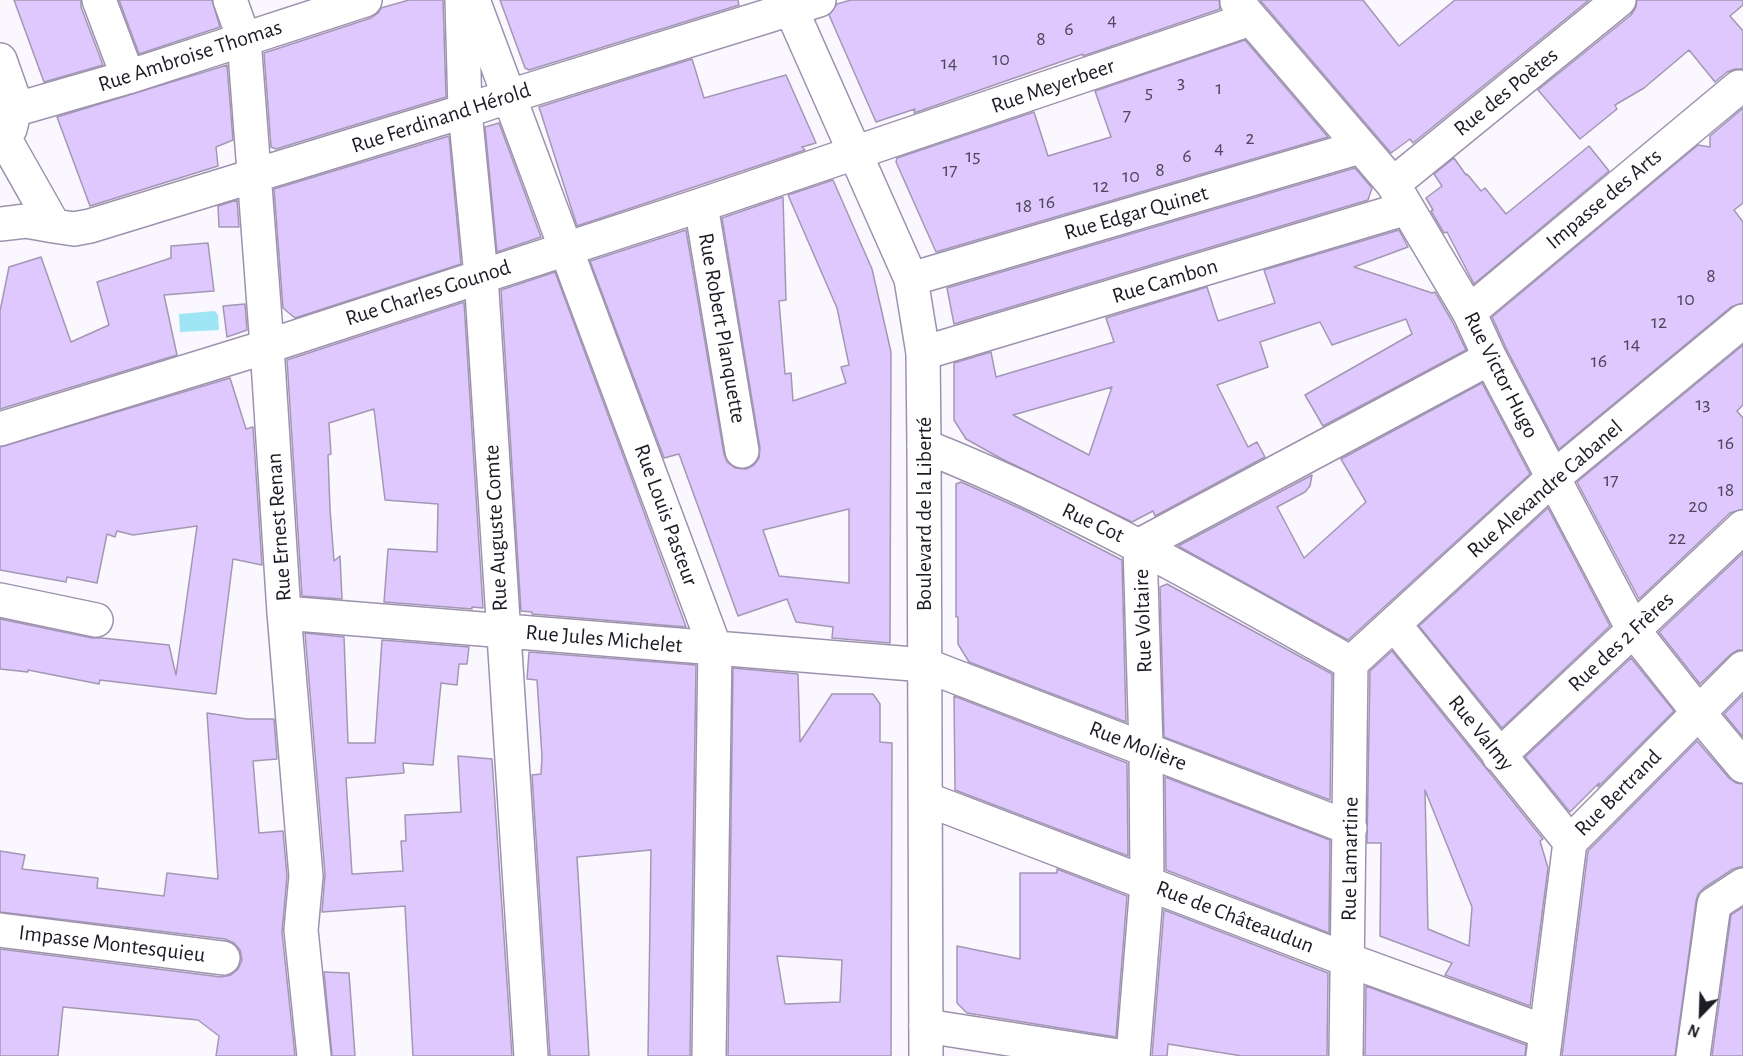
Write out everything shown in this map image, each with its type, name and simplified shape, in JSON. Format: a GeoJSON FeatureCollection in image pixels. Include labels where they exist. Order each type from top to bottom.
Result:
{"type":"FeatureCollection","features":[{"type":"Feature","properties":{"kind":"street"},"geometry":{"type":"LineString","coordinates":[[99,0],[128,77]]}},
{"type":"Feature","properties":{"kind":"street","name":"Rue Ernest Renan"},"geometry":{"type":"LineString","coordinates":[[230,0],[244,39],[255,176],[284,613],[306,876],[301,930],[314,1056]]}},
{"type":"Feature","properties":{"kind":"street","name":"Rue Ambroise Thomas"},"geometry":{"type":"LineString","coordinates":[[7,122],[128,77],[365,0]]}},
{"type":"Feature","properties":{"kind":"street","name":"Rue Auguste Comte"},"geometry":{"type":"LineString","coordinates":[[462,0],[465,111],[481,276],[531,1056]]}},
{"type":"Feature","properties":{"kind":"street","name":"Rue Louis Pasteur"},"geometry":{"type":"LineString","coordinates":[[474,0],[715,648],[709,1056]]}},
{"type":"Feature","properties":{"kind":"street","name":"Rue des Poètes"},"geometry":{"type":"LineString","coordinates":[[1400,196],[1619,0]]}},
{"type":"Feature","properties":{"kind":"street","name":"Rue Ferdinand Hérold"},"geometry":{"type":"LineString","coordinates":[[0,224],[26,220],[74,228],[90,226],[465,111],[799,3]]}},
{"type":"Feature","properties":{"kind":"street","name":"Boulevard de la Liberté"},"geometry":{"type":"LineString","coordinates":[[799,3],[855,153],[911,279],[923,353],[926,1041]]}},
{"type":"Feature","properties":{"kind":"street","name":"Rue Victor Hugo"},"geometry":{"type":"LineString","coordinates":[[1243,10],[1400,196],[1468,312],[1634,630],[1743,766]]}},
{"type":"Feature","properties":{"kind":"street","name":"Rue Meyerbeer"},"geometry":{"type":"LineString","coordinates":[[855,153],[1243,10]]}},
{"type":"Feature","properties":{"kind":"street"},"geometry":{"type":"LineString","coordinates":[[0,60],[12,94],[0,175]]}},
{"type":"Feature","properties":{"kind":"street","name":"Impasse des Arts"},"geometry":{"type":"LineString","coordinates":[[1468,312],[1739,87]]}},
{"type":"Feature","properties":{"kind":"street"},"geometry":{"type":"LineString","coordinates":[[7,122],[54,226]]}},
{"type":"Feature","properties":{"kind":"street","name":"Rue Edgar Quinet"},"geometry":{"type":"LineString","coordinates":[[911,279],[1360,147]]}},
{"type":"Feature","properties":{"kind":"street","name":"Rue Charles Gounod"},"geometry":{"type":"LineString","coordinates":[[0,429],[267,346],[855,153]]}},
{"type":"Feature","properties":{"kind":"street","name":"Rue Cambon"},"geometry":{"type":"LineString","coordinates":[[923,353],[1400,196]]}},
{"type":"Feature","properties":{"kind":"street","name":"Rue Robert Planquette"},"geometry":{"type":"LineString","coordinates":[[701,205],[742,451]]}},
{"type":"Feature","properties":{"kind":"street","name":"Rue Alexandre Cabanel"},"geometry":{"type":"LineString","coordinates":[[1351,663],[1554,477],[1743,321]]}},
{"type":"Feature","properties":{"kind":"street","name":"Rue Voltaire"},"geometry":{"type":"LineString","coordinates":[[1133,1056],[1147,884],[1146,748],[1140,545],[1490,358]]}},
{"type":"Feature","properties":{"kind":"street","name":"Rue Cot"},"geometry":{"type":"LineString","coordinates":[[924,446],[1140,545],[1351,663]]}},
{"type":"Feature","properties":{"kind":"street","name":"Rue des 2 Frères"},"geometry":{"type":"LineString","coordinates":[[1499,756],[1743,527]]}},
{"type":"Feature","properties":{"kind":"street"},"geometry":{"type":"LineString","coordinates":[[0,600],[96,620]]}},
{"type":"Feature","properties":{"kind":"street","name":"Rue Jules Michelet"},"geometry":{"type":"LineString","coordinates":[[284,613],[925,665]]}},
{"type":"Feature","properties":{"kind":"street","name":"Rue Valmy"},"geometry":{"type":"LineString","coordinates":[[1394,624],[1570,842]]}},
{"type":"Feature","properties":{"kind":"street","name":"Rue Lamartine"},"geometry":{"type":"LineString","coordinates":[[1346,1056],[1351,663]]}},
{"type":"Feature","properties":{"kind":"street","name":"Rue Molière"},"geometry":{"type":"LineString","coordinates":[[925,665],[1350,828]]}},
{"type":"Feature","properties":{"kind":"street","name":"Rue Bertrand"},"geometry":{"type":"LineString","coordinates":[[1544,1044],[1570,842],[1743,668]]}},
{"type":"Feature","properties":{"kind":"street","name":"Rue de Châteaudun"},"geometry":{"type":"LineString","coordinates":[[926,800],[1348,960],[1544,1044]]}},
{"type":"Feature","properties":{"kind":"street"},"geometry":{"type":"LineString","coordinates":[[1693,1056],[1714,904],[1743,885]]}},
{"type":"Feature","properties":{"kind":"street","name":"Impasse Montesquieu"},"geometry":{"type":"LineString","coordinates":[[0,930],[223,958]]}},
{"type":"Feature","properties":{"kind":"street"},"geometry":{"type":"LineString","coordinates":[[926,1041],[1118,1056]]}},
{"type":"Feature","properties":{"kind":"water"},"geometry":{"type":"Polygon","coordinates":[[[215,311],[218,315],[219,330],[180,332],[179,314],[215,311]]]}},
{"type":"Feature","properties":{"kind":"building"},"geometry":{"type":"Polygon","coordinates":[[[14,0],[81,0],[81,7],[103,65],[44,82],[14,0]]]}},
{"type":"Feature","properties":{"kind":"building"},"geometry":{"type":"Polygon","coordinates":[[[119,0],[212,0],[220,27],[139,54],[119,0]]]}},
{"type":"Feature","properties":{"kind":"building"},"geometry":{"type":"Polygon","coordinates":[[[409,0],[443,0],[446,97],[276,149],[271,147],[264,53],[371,18],[381,8],[409,0]]]}},
{"type":"Feature","properties":{"kind":"building"},"geometry":{"type":"Polygon","coordinates":[[[500,0],[738,0],[739,5],[529,70],[525,68],[500,0]]]}},
{"type":"Feature","properties":{"kind":"building"},"geometry":{"type":"Polygon","coordinates":[[[851,0],[1219,0],[1220,9],[914,113],[915,109],[876,122],[829,15],[837,4],[851,0]]]}},
{"type":"Feature","properties":{"kind":"building"},"geometry":{"type":"Polygon","coordinates":[[[1260,0],[1363,0],[1399,46],[1455,0],[1589,0],[1413,143],[1410,139],[1391,153],[1260,0]]]}},
{"type":"Feature","properties":{"kind":"building"},"geometry":{"type":"Polygon","coordinates":[[[1637,0],[1743,0],[1743,5],[1730,16],[1743,31],[1743,69],[1727,72],[1715,82],[1689,50],[1644,88],[1615,105],[1617,109],[1580,139],[1538,90],[1631,15],[1637,0]]]}},
{"type":"Feature","properties":{"kind":"building"},"geometry":{"type":"Polygon","coordinates":[[[1245,40],[1328,137],[936,252],[896,162],[897,158],[1034,112],[1048,156],[1111,137],[1095,91],[1245,40]]]}},
{"type":"Feature","properties":{"kind":"building"},"geometry":{"type":"Polygon","coordinates":[[[692,59],[704,98],[786,75],[816,143],[802,147],[805,150],[577,226],[539,107],[692,59]]]}},
{"type":"Feature","properties":{"kind":"building"},"geometry":{"type":"Polygon","coordinates":[[[227,65],[233,140],[216,147],[218,166],[90,206],[57,117],[227,65]]]}},
{"type":"Feature","properties":{"kind":"building"},"geometry":{"type":"Polygon","coordinates":[[[1743,108],[1743,203],[1734,210],[1743,222],[1743,303],[1731,307],[1559,449],[1492,317],[1698,145],[1710,147],[1710,136],[1743,108]]]}},
{"type":"Feature","properties":{"kind":"building"},"geometry":{"type":"Polygon","coordinates":[[[499,123],[541,237],[497,252],[485,127],[499,123]]]}},
{"type":"Feature","properties":{"kind":"building"},"geometry":{"type":"Polygon","coordinates":[[[449,136],[461,264],[295,318],[283,308],[274,189],[449,136]]]}},
{"type":"Feature","properties":{"kind":"building"},"geometry":{"type":"Polygon","coordinates":[[[1589,146],[1609,171],[1474,284],[1447,232],[1444,233],[1431,211],[1433,210],[1426,198],[1442,186],[1434,174],[1454,158],[1466,175],[1481,191],[1485,188],[1506,214],[1589,146]]]}},
{"type":"Feature","properties":{"kind":"building"},"geometry":{"type":"Polygon","coordinates":[[[1355,168],[1372,188],[1368,200],[954,324],[947,288],[1355,168]]]}},
{"type":"Feature","properties":{"kind":"building"},"geometry":{"type":"Polygon","coordinates":[[[833,180],[872,269],[891,352],[890,643],[832,638],[833,627],[796,622],[787,599],[738,616],[679,454],[664,458],[590,261],[686,230],[724,454],[727,462],[735,468],[746,469],[754,465],[759,458],[760,448],[722,218],[783,197],[786,300],[779,301],[785,374],[791,373],[793,401],[846,383],[841,367],[849,365],[837,308],[788,195],[833,180]],[[849,509],[763,530],[779,576],[849,583],[849,509]]]}},
{"type":"Feature","properties":{"kind":"building"},"geometry":{"type":"Polygon","coordinates":[[[237,200],[239,227],[219,227],[218,206],[237,200]]]}},
{"type":"Feature","properties":{"kind":"building"},"geometry":{"type":"Polygon","coordinates":[[[1399,230],[1408,247],[1354,267],[1432,293],[1435,292],[1466,350],[1323,426],[1305,395],[1412,334],[1406,319],[1332,345],[1320,322],[1260,342],[1268,367],[1217,385],[1248,447],[1257,442],[1265,457],[1155,516],[1153,511],[1132,522],[966,439],[954,420],[954,363],[991,352],[996,377],[1114,342],[1106,318],[1207,287],[1218,321],[1275,303],[1264,270],[1399,230]],[[1112,387],[1013,415],[1089,455],[1112,387]]]}},
{"type":"Feature","properties":{"kind":"building"},"geometry":{"type":"Polygon","coordinates":[[[208,243],[214,291],[164,295],[177,355],[0,409],[0,311],[9,267],[41,257],[71,342],[109,325],[97,282],[171,258],[171,246],[208,243]]]}},
{"type":"Feature","properties":{"kind":"building"},"geometry":{"type":"Polygon","coordinates":[[[555,272],[686,627],[532,614],[532,612],[521,611],[501,290],[555,272]]]}},
{"type":"Feature","properties":{"kind":"building"},"geometry":{"type":"Polygon","coordinates":[[[464,302],[483,608],[384,602],[388,549],[437,552],[438,504],[385,500],[374,409],[329,423],[330,509],[334,561],[340,556],[342,599],[302,596],[287,360],[464,302]]]}},
{"type":"Feature","properties":{"kind":"building"},"geometry":{"type":"Polygon","coordinates":[[[245,304],[247,330],[227,337],[223,306],[245,304]]]}},
{"type":"Feature","properties":{"kind":"building"},"geometry":{"type":"Polygon","coordinates":[[[1743,345],[1743,405],[1737,411],[1743,418],[1743,509],[1730,513],[1639,599],[1577,482],[1743,345]]]}},
{"type":"Feature","properties":{"kind":"building"},"geometry":{"type":"Polygon","coordinates":[[[230,378],[246,429],[253,427],[262,565],[233,559],[216,694],[100,680],[99,684],[28,670],[28,672],[0,669],[0,619],[92,638],[169,645],[176,675],[197,526],[133,535],[117,531],[115,537],[107,534],[97,583],[67,577],[66,582],[0,570],[0,447],[230,378]]]}},
{"type":"Feature","properties":{"kind":"building"},"geometry":{"type":"Polygon","coordinates":[[[1482,383],[1530,474],[1348,640],[1178,546],[1312,475],[1310,486],[1305,492],[1277,507],[1304,558],[1366,502],[1341,459],[1482,383]]]}},
{"type":"Feature","properties":{"kind":"building"},"geometry":{"type":"Polygon","coordinates":[[[961,482],[1026,511],[1122,560],[1126,722],[969,662],[958,644],[958,617],[956,617],[956,484],[961,482]]]}},
{"type":"Feature","properties":{"kind":"building"},"geometry":{"type":"Polygon","coordinates":[[[1548,508],[1610,626],[1502,728],[1419,626],[1548,508]]]}},
{"type":"Feature","properties":{"kind":"building"},"geometry":{"type":"Polygon","coordinates":[[[1743,553],[1743,650],[1730,655],[1700,684],[1659,632],[1743,553]]]}},
{"type":"Feature","properties":{"kind":"building"},"geometry":{"type":"Polygon","coordinates":[[[1167,584],[1332,674],[1330,800],[1164,737],[1160,587],[1167,584]]]}},
{"type":"Feature","properties":{"kind":"building"},"geometry":{"type":"Polygon","coordinates":[[[305,633],[344,637],[348,743],[375,743],[382,640],[469,647],[467,664],[459,664],[457,685],[441,683],[433,765],[403,763],[404,773],[346,778],[352,874],[403,871],[401,841],[406,841],[405,815],[461,812],[458,756],[492,759],[512,1056],[413,1056],[405,906],[322,912],[325,874],[305,633]]]}},
{"type":"Feature","properties":{"kind":"building"},"geometry":{"type":"Polygon","coordinates":[[[1392,651],[1543,839],[1540,841],[1548,868],[1530,1006],[1445,975],[1452,963],[1380,936],[1381,843],[1367,843],[1370,671],[1392,651]],[[1425,790],[1428,929],[1469,946],[1472,907],[1425,790]]]}},
{"type":"Feature","properties":{"kind":"building"},"geometry":{"type":"Polygon","coordinates":[[[529,652],[696,665],[690,1056],[648,1056],[651,850],[577,857],[589,1056],[550,1056],[532,775],[541,774],[542,757],[537,680],[527,679],[529,652]]]}},
{"type":"Feature","properties":{"kind":"building"},"geometry":{"type":"Polygon","coordinates":[[[1631,658],[1674,711],[1570,812],[1525,757],[1631,658]]]}},
{"type":"Feature","properties":{"kind":"building"},"geometry":{"type":"Polygon","coordinates":[[[733,668],[798,674],[800,742],[832,694],[873,694],[880,704],[880,742],[892,743],[891,1056],[728,1056],[733,668]],[[777,956],[785,1004],[840,1002],[842,960],[777,956]]]}},
{"type":"Feature","properties":{"kind":"building"},"geometry":{"type":"Polygon","coordinates":[[[1743,695],[1743,737],[1724,714],[1743,695]]]}},
{"type":"Feature","properties":{"kind":"building"},"geometry":{"type":"Polygon","coordinates":[[[954,696],[1127,763],[1128,856],[955,790],[954,696]]]}},
{"type":"Feature","properties":{"kind":"building"},"geometry":{"type":"Polygon","coordinates":[[[207,713],[247,719],[274,719],[277,759],[253,761],[259,833],[283,831],[287,876],[282,932],[295,1056],[216,1056],[219,1036],[198,1020],[63,1007],[58,1056],[0,1056],[0,949],[221,977],[231,975],[238,969],[242,960],[240,950],[234,943],[225,939],[0,912],[0,851],[25,855],[22,869],[98,878],[97,888],[164,896],[167,873],[218,879],[207,713]]]}},
{"type":"Feature","properties":{"kind":"building"},"geometry":{"type":"Polygon","coordinates":[[[1697,741],[1729,778],[1736,783],[1743,784],[1743,866],[1733,869],[1698,894],[1675,1056],[1562,1056],[1588,851],[1697,741]]]}},
{"type":"Feature","properties":{"kind":"building"},"geometry":{"type":"Polygon","coordinates":[[[1165,777],[1330,840],[1329,933],[1166,870],[1165,777]]]}},
{"type":"Feature","properties":{"kind":"building"},"geometry":{"type":"Polygon","coordinates":[[[1057,869],[1127,896],[1116,1037],[967,1013],[957,1003],[957,946],[1020,959],[1020,873],[1057,873],[1057,869]]]}},
{"type":"Feature","properties":{"kind":"building"},"geometry":{"type":"Polygon","coordinates":[[[1743,907],[1743,1056],[1712,1056],[1731,915],[1743,907]]]}},
{"type":"Feature","properties":{"kind":"building"},"geometry":{"type":"Polygon","coordinates":[[[1164,910],[1328,973],[1327,1056],[1242,1056],[1168,1044],[1167,1056],[1152,1056],[1164,910]]]}},
{"type":"Feature","properties":{"kind":"building"},"geometry":{"type":"Polygon","coordinates":[[[324,972],[349,973],[355,1056],[332,1056],[324,972]]]}},
{"type":"Feature","properties":{"kind":"building"},"geometry":{"type":"Polygon","coordinates":[[[1366,986],[1526,1045],[1525,1056],[1365,1056],[1366,986]]]}}]}
